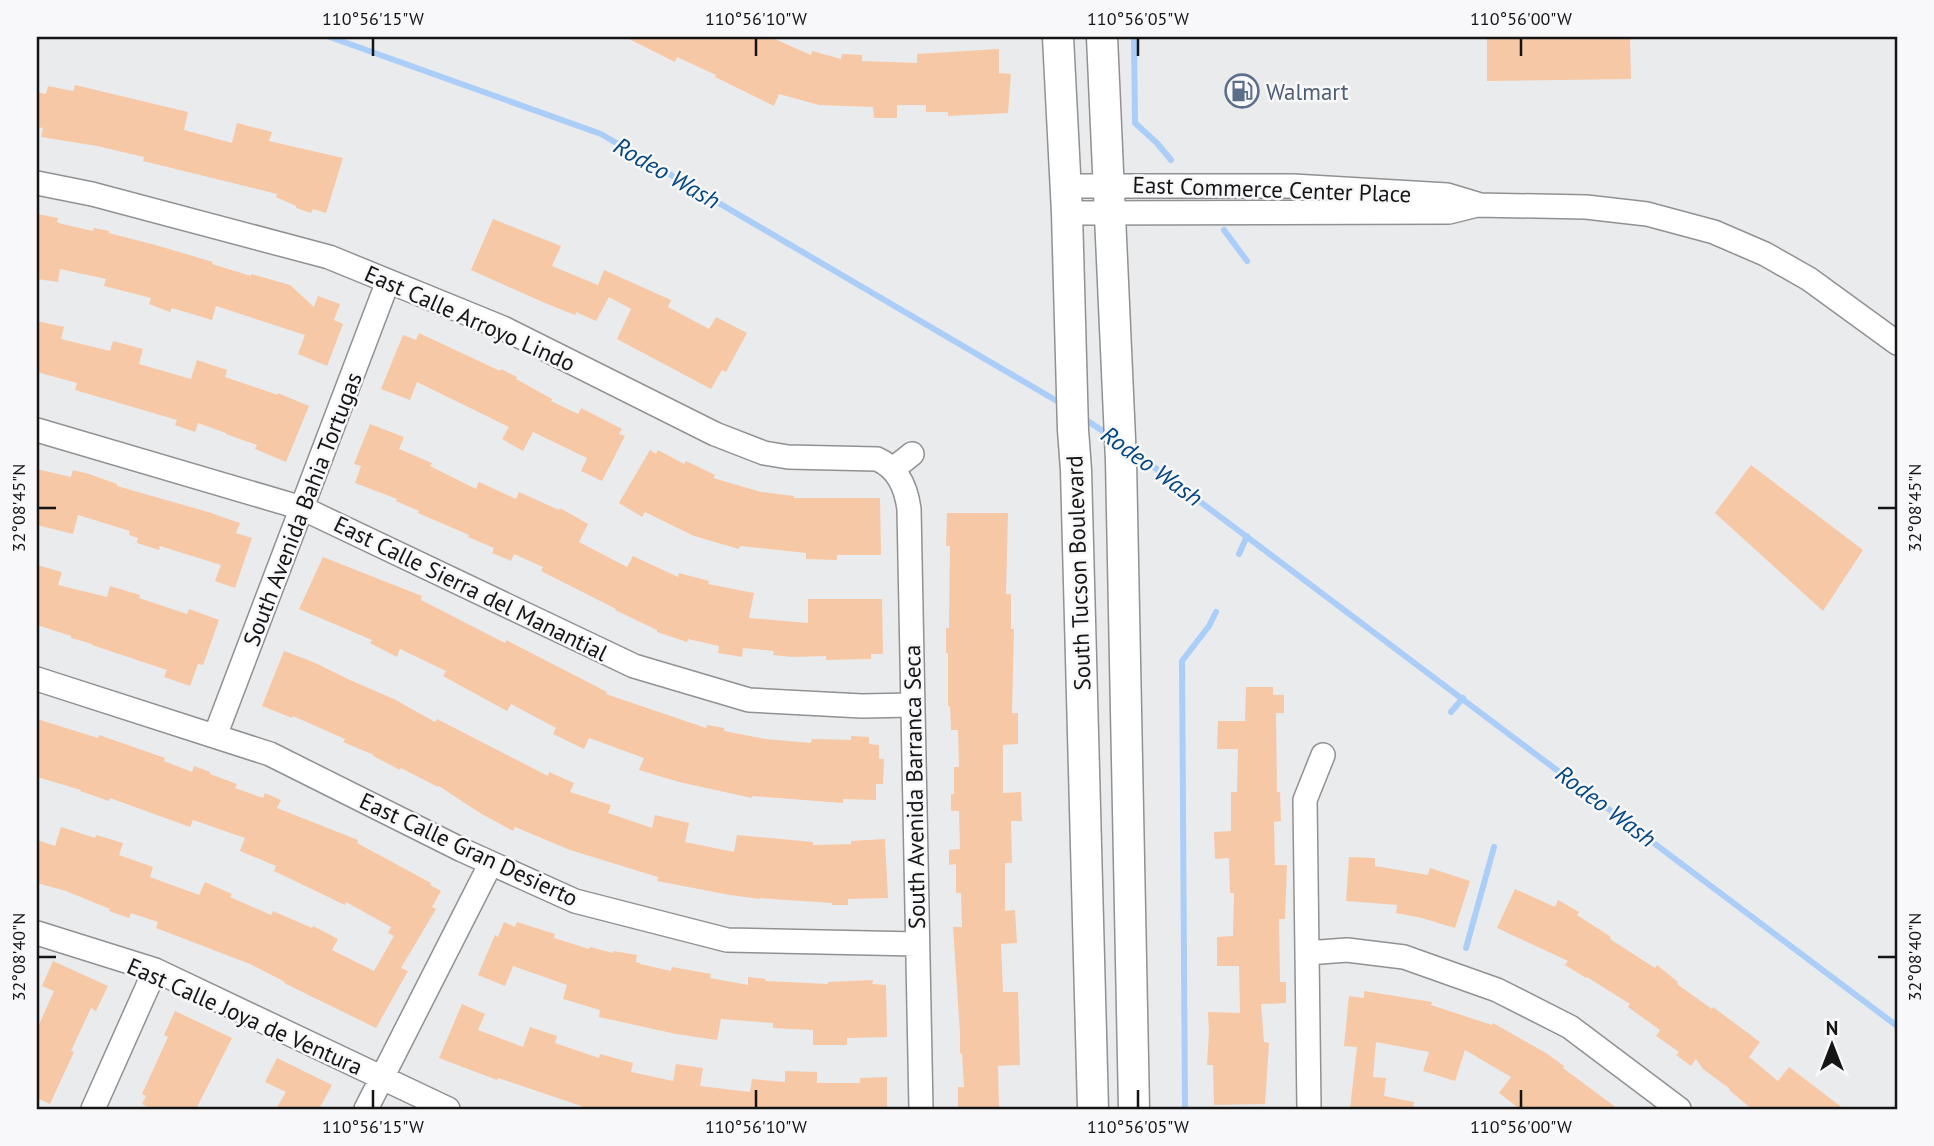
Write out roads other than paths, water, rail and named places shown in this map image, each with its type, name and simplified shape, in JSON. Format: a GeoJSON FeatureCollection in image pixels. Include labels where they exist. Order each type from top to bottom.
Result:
{"type":"FeatureCollection","features":[{"type":"Feature","properties":{"kind":"main road","name":"South Tucson Boulevard"},"geometry":{"type":"LineString","coordinates":[[1058,37],[1076,470],[1093,1109]]}},
{"type":"Feature","properties":{"kind":"main road","name":"South Tucson Boulevard"},"geometry":{"type":"LineString","coordinates":[[1102,37],[1121,461],[1134,1109]]}},
{"type":"Feature","properties":{"kind":"street","name":"East Calle Arroyo Lindo"},"geometry":{"type":"LineString","coordinates":[[37,183],[92,194],[329,257],[503,328],[715,434],[764,453],[788,457],[877,459],[893,469]]}},
{"type":"Feature","properties":{"kind":"street","name":"East Commerce Center Place"},"geometry":{"type":"LineString","coordinates":[[1066,199],[1449,212],[1477,205],[1586,207],[1647,214],[1714,232],[1765,254],[1809,279],[1897,343]]}},
{"type":"Feature","properties":{"kind":"street","name":"South Avenida Bahia Tortugas"},"geometry":{"type":"LineString","coordinates":[[215,736],[388,281]]}},
{"type":"Feature","properties":{"kind":"street","name":"East Calle Sierra del Manantial"},"geometry":{"type":"LineString","coordinates":[[37,430],[302,508],[634,666],[749,700],[862,706],[912,705]]}},
{"type":"Feature","properties":{"kind":"street"},"geometry":{"type":"LineString","coordinates":[[893,469],[912,454]]}},
{"type":"Feature","properties":{"kind":"street","name":"South Avenida Barranca Seca"},"geometry":{"type":"LineString","coordinates":[[893,469],[907,492],[909,509],[921,1109]]}},
{"type":"Feature","properties":{"kind":"street","name":"East Calle Gran Desierto"},"geometry":{"type":"LineString","coordinates":[[37,679],[270,754],[491,863],[575,901],[727,940],[917,944]]}},
{"type":"Feature","properties":{"kind":"street"},"geometry":{"type":"LineString","coordinates":[[1309,1109],[1305,800],[1324,755]]}},
{"type":"Feature","properties":{"kind":"street"},"geometry":{"type":"LineString","coordinates":[[366,1109],[491,863]]}},
{"type":"Feature","properties":{"kind":"street","name":"East Calle Joya de Ventura"},"geometry":{"type":"LineString","coordinates":[[37,933],[155,970],[449,1109]]}},
{"type":"Feature","properties":{"kind":"street"},"geometry":{"type":"LineString","coordinates":[[1307,953],[1347,950],[1404,957],[1497,990],[1570,1027],[1679,1109]]}},
{"type":"Feature","properties":{"kind":"street"},"geometry":{"type":"LineString","coordinates":[[93,1109],[155,970]]}},
{"type":"Feature","properties":{"kind":"waterway","name":"Rodeo Wash"},"geometry":{"type":"LineString","coordinates":[[330,37],[601,134],[1062,404]]}},
{"type":"Feature","properties":{"kind":"waterway"},"geometry":{"type":"LineString","coordinates":[[1134,37],[1135,123],[1171,160]]}},
{"type":"Feature","properties":{"kind":"waterway"},"geometry":{"type":"LineString","coordinates":[[1224,230],[1247,261]]}},
{"type":"Feature","properties":{"kind":"waterway","name":"Rodeo Wash"},"geometry":{"type":"LineString","coordinates":[[1083,418],[1112,437]]}},
{"type":"Feature","properties":{"kind":"waterway","name":"Rodeo Wash"},"geometry":{"type":"LineString","coordinates":[[1130,449],[1897,1026]]}},
{"type":"Feature","properties":{"kind":"waterway"},"geometry":{"type":"LineString","coordinates":[[1239,554],[1247,536]]}},
{"type":"Feature","properties":{"kind":"waterway"},"geometry":{"type":"LineString","coordinates":[[1185,1109],[1182,661],[1209,626],[1216,612]]}},
{"type":"Feature","properties":{"kind":"waterway"},"geometry":{"type":"LineString","coordinates":[[1451,712],[1463,698]]}},
{"type":"Feature","properties":{"kind":"waterway"},"geometry":{"type":"LineString","coordinates":[[1466,948],[1494,847]]}},
{"type":"Feature","properties":{"kind":"place","name":"Walmart"},"geometry":{"type":"Point","coordinates":[1242,91]}}]}
